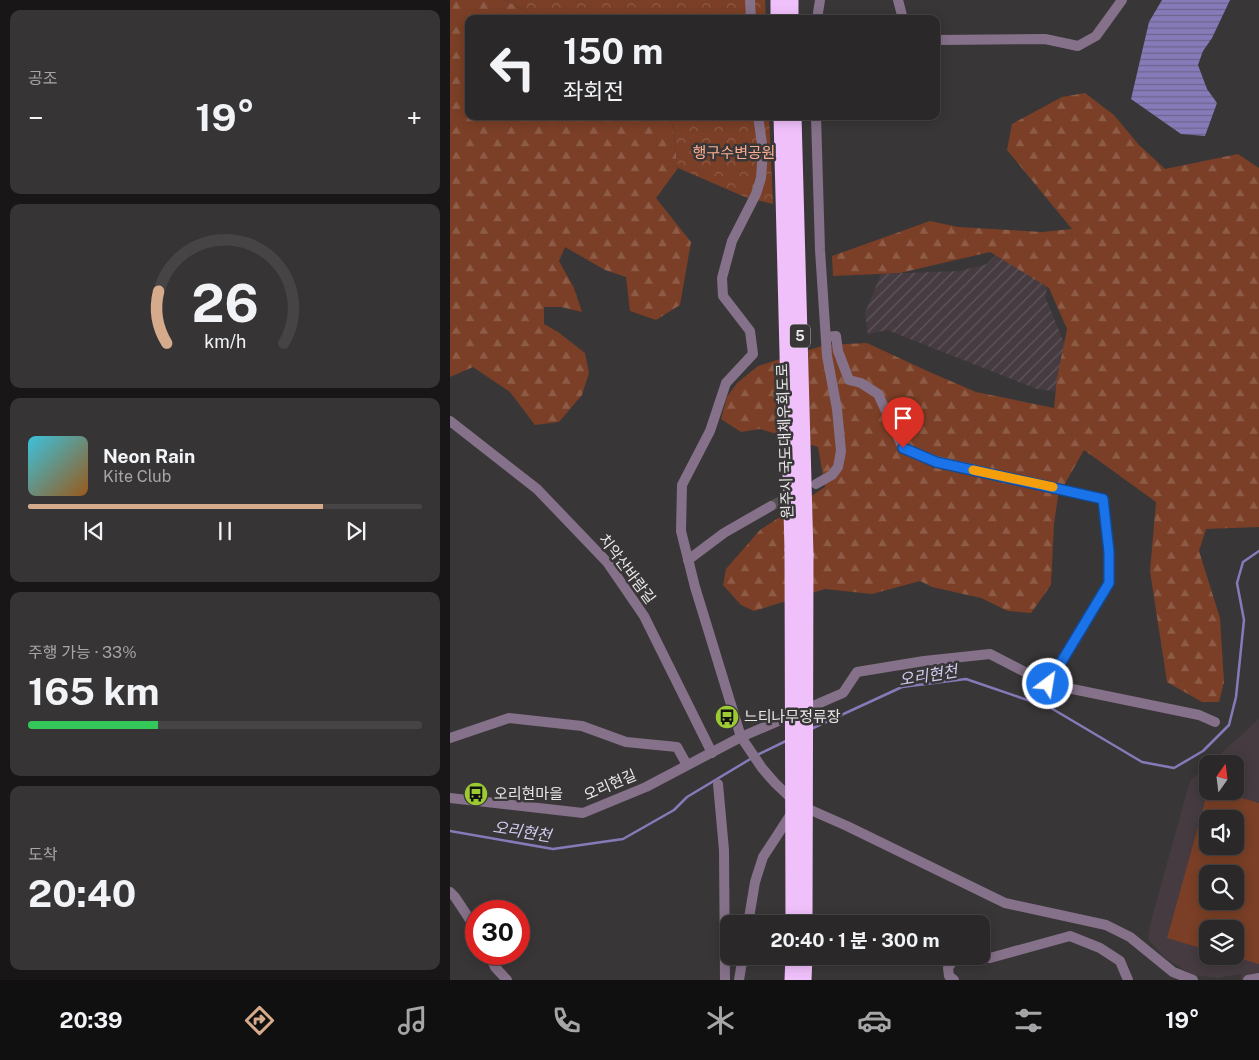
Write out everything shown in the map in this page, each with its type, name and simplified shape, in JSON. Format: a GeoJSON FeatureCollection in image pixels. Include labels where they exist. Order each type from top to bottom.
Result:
{"type":"FeatureCollection","features":[{"type":"Feature","properties":{"kind":"highway"},"geometry":{"type":"LineString","coordinates":[[778,0],[778,15]]}},
{"type":"Feature","properties":{"kind":"highway"},"geometry":{"type":"LineString","coordinates":[[791,0],[791,15]]}},
{"type":"Feature","properties":{"kind":"highway","name":"원주시 국도대체우회도로"},"geometry":{"type":"LineString","coordinates":[[781,120],[799,553]]}},
{"type":"Feature","properties":{"kind":"highway","name":"원주시 국도대체우회도로"},"geometry":{"type":"LineString","coordinates":[[794,120],[799,553]]}},
{"type":"Feature","properties":{"kind":"highway","name":"5"},"geometry":{"type":"LineString","coordinates":[[793,915],[799,553]]}},
{"type":"Feature","properties":{"kind":"highway","name":"5"},"geometry":{"type":"LineString","coordinates":[[799,553],[805,915]]}},
{"type":"Feature","properties":{"kind":"street"},"geometry":{"type":"LineString","coordinates":[[750,0],[751,15]]}},
{"type":"Feature","properties":{"kind":"street"},"geometry":{"type":"LineString","coordinates":[[818,15],[820,0]]}},
{"type":"Feature","properties":{"kind":"street"},"geometry":{"type":"LineString","coordinates":[[898,0],[902,15]]}},
{"type":"Feature","properties":{"kind":"street"},"geometry":{"type":"LineString","coordinates":[[940,40],[1045,39],[1078,46],[1096,36],[1122,0]]}},
{"type":"Feature","properties":{"kind":"street"},"geometry":{"type":"LineString","coordinates":[[759,120],[763,151],[761,178],[756,194],[732,241],[722,278],[723,296],[750,331],[752,354],[726,383],[710,431],[682,485],[682,531],[688,560],[741,737],[762,768],[797,804],[847,826],[1005,903],[1106,925],[1130,937],[1173,972],[1193,980]]}},
{"type":"Feature","properties":{"kind":"street"},"geometry":{"type":"LineString","coordinates":[[816,120],[820,250],[827,356],[837,409],[841,451],[838,467],[832,475],[816,484]]}},
{"type":"Feature","properties":{"kind":"street"},"geometry":{"type":"LineString","coordinates":[[826,337],[836,336],[838,351],[849,380],[861,383],[878,394],[903,448],[936,462],[1103,499],[1109,552],[1109,583],[1048,684]]}},
{"type":"Feature","properties":{"kind":"street","name":"치악산바람길"},"geometry":{"type":"LineString","coordinates":[[450,421],[537,489],[607,562],[644,616],[712,752]]}},
{"type":"Feature","properties":{"kind":"street"},"geometry":{"type":"LineString","coordinates":[[688,560],[724,533],[771,506]]}},
{"type":"Feature","properties":{"kind":"street","name":"오리현길"},"geometry":{"type":"LineString","coordinates":[[450,798],[582,814],[646,786],[741,737],[843,693],[857,672],[924,660],[990,654],[1048,684],[1199,715],[1215,722]]}},
{"type":"Feature","properties":{"kind":"street"},"geometry":{"type":"LineString","coordinates":[[450,738],[509,718],[582,726],[626,742],[677,748],[687,765]]}},
{"type":"Feature","properties":{"kind":"street"},"geometry":{"type":"LineString","coordinates":[[718,784],[724,850],[725,980]]}},
{"type":"Feature","properties":{"kind":"street"},"geometry":{"type":"LineString","coordinates":[[750,915],[755,882],[763,858],[797,804]]}},
{"type":"Feature","properties":{"kind":"street"},"geometry":{"type":"LineString","coordinates":[[450,892],[456,897],[465,911]]}},
{"type":"Feature","properties":{"kind":"street"},"geometry":{"type":"LineString","coordinates":[[1070,936],[1074,918]]}},
{"type":"Feature","properties":{"kind":"street"},"geometry":{"type":"LineString","coordinates":[[990,958],[1070,936],[1100,948],[1120,961],[1128,980]]}},
{"type":"Feature","properties":{"kind":"street"},"geometry":{"type":"LineString","coordinates":[[494,965],[507,980]]}},
{"type":"Feature","properties":{"kind":"street"},"geometry":{"type":"LineString","coordinates":[[740,980],[742,965]]}},
{"type":"Feature","properties":{"kind":"street"},"geometry":{"type":"LineString","coordinates":[[950,965],[948,968],[949,976],[954,980]]}},
{"type":"Feature","properties":{"kind":"street"},"geometry":{"type":"LineString","coordinates":[[1248,980],[1259,978]]}},
{"type":"Feature","properties":{"kind":"shaded area"},"geometry":{"type":"Polygon","coordinates":[[[1162,0],[1230,0],[1212,38],[1203,51],[1198,65],[1207,89],[1217,103],[1205,136],[1181,134],[1131,99],[1149,22],[1162,0]]]}},
{"type":"Feature","properties":{"kind":"shaded area"},"geometry":{"type":"Polygon","coordinates":[[[1005,245],[1049,278],[1045,297],[1073,364],[1063,392],[1037,389],[887,330],[868,334],[865,313],[881,274],[959,271],[987,264],[1005,245]]]}},
{"type":"Feature","properties":{"kind":"shaded area"},"geometry":{"type":"Polygon","coordinates":[[[1259,719],[1259,980],[1241,980],[1241,974],[1217,978],[1192,975],[1164,957],[1148,939],[1151,921],[1190,781],[1199,773],[1199,800],[1244,800],[1244,755],[1219,755],[1259,719]]]}},
{"type":"Feature","properties":{"kind":"green space"},"geometry":{"type":"Polygon","coordinates":[[[450,0],[504,0],[521,8],[529,15],[465,15],[465,120],[672,120],[678,168],[656,198],[691,242],[680,305],[656,320],[630,311],[626,277],[605,270],[565,247],[559,261],[574,288],[582,312],[561,307],[544,307],[544,324],[558,332],[585,353],[589,373],[582,395],[559,422],[535,425],[510,392],[473,367],[450,377],[450,0]]]}},
{"type":"Feature","properties":{"kind":"green space"},"geometry":{"type":"Polygon","coordinates":[[[504,0],[765,0],[766,15],[529,15],[521,8],[504,0]]]}},
{"type":"Feature","properties":{"kind":"green space"},"geometry":{"type":"Polygon","coordinates":[[[1085,93],[1114,115],[1138,144],[1165,169],[1238,154],[1259,168],[1259,527],[1206,529],[1199,551],[1220,618],[1224,682],[1219,702],[1202,702],[1167,682],[1150,571],[1156,502],[1084,450],[1058,496],[1054,524],[1051,585],[1031,613],[1008,611],[981,598],[932,587],[920,581],[872,594],[825,589],[754,611],[741,605],[723,585],[726,569],[760,530],[825,487],[818,447],[760,429],[741,432],[721,419],[727,397],[737,383],[758,366],[825,345],[867,343],[976,392],[1054,408],[1057,378],[1067,329],[1049,288],[990,252],[900,273],[833,276],[832,256],[930,221],[958,227],[1042,232],[1072,229],[1007,150],[1012,124],[1062,97],[1085,93]]]}},
{"type":"Feature","properties":{"kind":"green space","name":"행구수변공원"},"geometry":{"type":"Polygon","coordinates":[[[672,120],[769,120],[773,204],[745,197],[678,168],[672,120]]]}},
{"type":"Feature","properties":{"kind":"green space"},"geometry":{"type":"Polygon","coordinates":[[[1244,799],[1259,803],[1259,964],[1244,960],[1244,920],[1199,920],[1199,948],[1167,938],[1199,823],[1199,855],[1244,855],[1244,810],[1203,810],[1205,800],[1244,799]]]}},
{"type":"Feature","properties":{"kind":"waterway","name":"오리현천"},"geometry":{"type":"LineString","coordinates":[[811,729],[902,687],[966,679],[1051,708],[1142,762],[1174,768],[1203,751],[1229,725],[1236,697],[1244,620],[1237,583],[1243,562],[1259,551]]}},
{"type":"Feature","properties":{"kind":"waterway","name":"오리현천"},"geometry":{"type":"LineString","coordinates":[[757,755],[788,740]]}},
{"type":"Feature","properties":{"kind":"waterway","name":"오리현천"},"geometry":{"type":"LineString","coordinates":[[450,831],[553,849],[623,839],[674,810],[687,797],[752,758]]}},
{"type":"Feature","properties":{"kind":"tunnel"},"geometry":{"type":"LineString","coordinates":[[771,506],[795,494]]}},
{"type":"Feature","properties":{"kind":"slow traffic"},"geometry":{"type":"LineString","coordinates":[[973,470],[1053,487]]}},
{"type":"Feature","properties":{"kind":"place","name":"느티나무정류장"},"geometry":{"type":"Point","coordinates":[727,717]}},
{"type":"Feature","properties":{"kind":"place","name":"오리현마을"},"geometry":{"type":"Point","coordinates":[476,794]}},
{"type":"Feature","properties":{"kind":"route"},"geometry":{"type":"LineString","coordinates":[[903,448],[936,462],[1103,499],[1109,552],[1109,583],[1048,684]]}}]}
